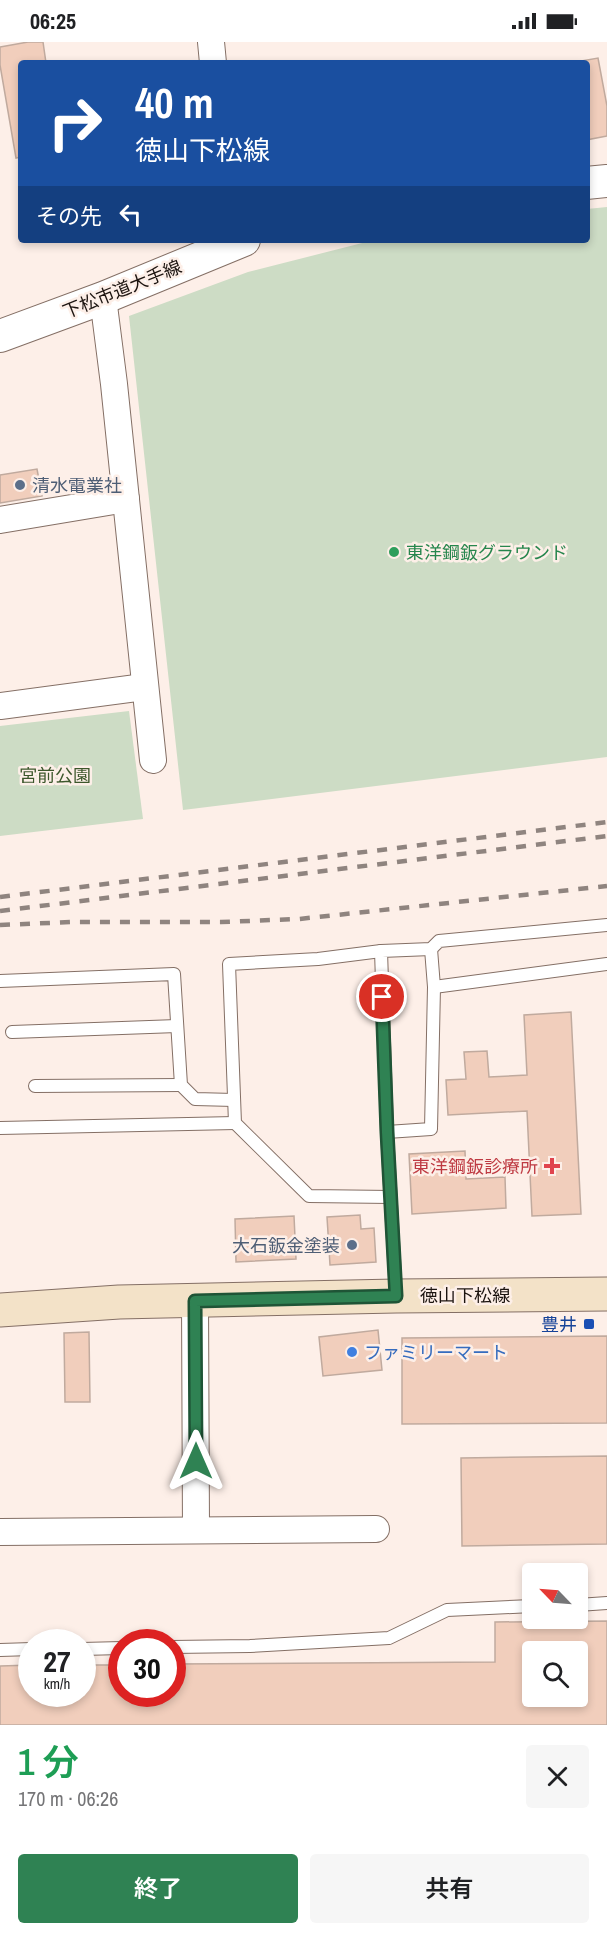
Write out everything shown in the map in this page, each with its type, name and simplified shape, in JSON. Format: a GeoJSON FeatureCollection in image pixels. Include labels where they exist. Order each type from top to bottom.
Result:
{"type":"FeatureCollection","features":[{"type":"Feature","properties":{"kind":"main road","name":"徳山下松線"},"geometry":{"type":"LineString","coordinates":[[0,1310],[119,1302],[607,1294]]}},
{"type":"Feature","properties":{"kind":"street"},"geometry":{"type":"LineString","coordinates":[[211,42],[213,60]]}},
{"type":"Feature","properties":{"kind":"street"},"geometry":{"type":"LineString","coordinates":[[590,183],[607,181]]}},
{"type":"Feature","properties":{"kind":"street","name":"下松市道大手線"},"geometry":{"type":"LineString","coordinates":[[0,336],[103,298],[237,243]]}},
{"type":"Feature","properties":{"kind":"street"},"geometry":{"type":"LineString","coordinates":[[103,298],[153,760]]}},
{"type":"Feature","properties":{"kind":"street"},"geometry":{"type":"LineString","coordinates":[[0,520],[126,499]]}},
{"type":"Feature","properties":{"kind":"street"},"geometry":{"type":"LineString","coordinates":[[0,706],[144,687]]}},
{"type":"Feature","properties":{"kind":"street"},"geometry":{"type":"LineString","coordinates":[[195,1301],[196,1530]]}},
{"type":"Feature","properties":{"kind":"street"},"geometry":{"type":"LineString","coordinates":[[0,1532],[376,1529]]}},
{"type":"Feature","properties":{"kind":"lane"},"geometry":{"type":"LineString","coordinates":[[391,1197],[309,1196],[235,1124],[229,964],[431,949],[439,941],[607,926]]}},
{"type":"Feature","properties":{"kind":"lane"},"geometry":{"type":"LineString","coordinates":[[387,1132],[430,1129],[434,987],[431,949]]}},
{"type":"Feature","properties":{"kind":"lane"},"geometry":{"type":"LineString","coordinates":[[381,951],[387,1132],[396,1296]]}},
{"type":"Feature","properties":{"kind":"lane"},"geometry":{"type":"LineString","coordinates":[[434,987],[607,964]]}},
{"type":"Feature","properties":{"kind":"lane"},"geometry":{"type":"LineString","coordinates":[[0,981],[174,974],[181,1085],[195,1099],[234,1100]]}},
{"type":"Feature","properties":{"kind":"lane"},"geometry":{"type":"LineString","coordinates":[[12,1032],[177,1026]]}},
{"type":"Feature","properties":{"kind":"lane"},"geometry":{"type":"LineString","coordinates":[[35,1086],[181,1085]]}},
{"type":"Feature","properties":{"kind":"lane"},"geometry":{"type":"LineString","coordinates":[[0,1128],[235,1124]]}},
{"type":"Feature","properties":{"kind":"lane"},"geometry":{"type":"LineString","coordinates":[[588,1604],[607,1603]]}},
{"type":"Feature","properties":{"kind":"lane"},"geometry":{"type":"LineString","coordinates":[[186,1647],[250,1646],[389,1638],[447,1610],[522,1606]]}},
{"type":"Feature","properties":{"kind":"lane"},"geometry":{"type":"LineString","coordinates":[[0,1650],[18,1649]]}},
{"type":"Feature","properties":{"kind":"green space"},"geometry":{"type":"Polygon","coordinates":[[[607,207],[607,757],[183,810],[129,316],[248,272],[362,243],[590,243],[590,209],[607,207]]]}},
{"type":"Feature","properties":{"kind":"green space","name":"宮前公園"},"geometry":{"type":"Polygon","coordinates":[[[129,711],[143,819],[0,836],[0,726],[129,711]]]}},
{"type":"Feature","properties":{"kind":"building"},"geometry":{"type":"Polygon","coordinates":[[[43,42],[46,60],[18,60],[18,158],[16,158],[0,65],[0,47],[43,42]]]}},
{"type":"Feature","properties":{"kind":"building"},"geometry":{"type":"Polygon","coordinates":[[[598,58],[607,106],[607,136],[590,139],[590,60],[587,60],[598,58]]]}},
{"type":"Feature","properties":{"kind":"building","name":"清水電業社"},"geometry":{"type":"Polygon","coordinates":[[[37,469],[42,496],[0,503],[0,475],[37,469]]]}},
{"type":"Feature","properties":{"kind":"building"},"geometry":{"type":"Polygon","coordinates":[[[571,1012],[581,1214],[532,1216],[527,1111],[448,1115],[446,1080],[466,1079],[464,1052],[487,1051],[489,1077],[527,1075],[524,1015],[571,1012]]]}},
{"type":"Feature","properties":{"kind":"building"},"geometry":{"type":"Polygon","coordinates":[[[465,1151],[466,1179],[505,1177],[506,1208],[412,1214],[409,1154],[465,1151]]]}},
{"type":"Feature","properties":{"kind":"building","name":"大石鈑金塗装"},"geometry":{"type":"Polygon","coordinates":[[[360,1215],[361,1229],[374,1228],[376,1262],[330,1265],[327,1217],[360,1215]]]}},
{"type":"Feature","properties":{"kind":"building"},"geometry":{"type":"Polygon","coordinates":[[[294,1216],[296,1259],[236,1262],[235,1219],[294,1216]]]}},
{"type":"Feature","properties":{"kind":"building"},"geometry":{"type":"Polygon","coordinates":[[[378,1330],[382,1370],[323,1376],[319,1337],[378,1330]]]}},
{"type":"Feature","properties":{"kind":"building"},"geometry":{"type":"Polygon","coordinates":[[[89,1332],[90,1402],[65,1402],[64,1333],[89,1332]]]}},
{"type":"Feature","properties":{"kind":"building"},"geometry":{"type":"Polygon","coordinates":[[[607,1336],[607,1423],[402,1424],[402,1338],[607,1336]]]}},
{"type":"Feature","properties":{"kind":"building"},"geometry":{"type":"Polygon","coordinates":[[[607,1456],[607,1544],[462,1546],[461,1458],[607,1456]]]}},
{"type":"Feature","properties":{"kind":"building"},"geometry":{"type":"Polygon","coordinates":[[[588,1621],[607,1621],[607,1725],[0,1725],[0,1666],[18,1665],[18,1707],[96,1707],[96,1665],[108,1665],[108,1707],[186,1707],[186,1664],[495,1662],[495,1622],[522,1622],[522,1629],[588,1629],[588,1621]]]}},
{"type":"Feature","properties":{"kind":"railway"},"geometry":{"type":"LineString","coordinates":[[0,897],[607,822]]}},
{"type":"Feature","properties":{"kind":"railway"},"geometry":{"type":"LineString","coordinates":[[0,911],[607,836]]}},
{"type":"Feature","properties":{"kind":"railway"},"geometry":{"type":"LineString","coordinates":[[0,925],[299,919],[607,886]]}},
{"type":"Feature","properties":{"kind":"place","name":"清水電業社"},"geometry":{"type":"Point","coordinates":[20,485]}},
{"type":"Feature","properties":{"kind":"place","name":"東洋鋼鈑グラウンド"},"geometry":{"type":"Point","coordinates":[394,552]}},
{"type":"Feature","properties":{"kind":"place","name":"東洋鋼鈑診療所"},"geometry":{"type":"Point","coordinates":[552,1166]}},
{"type":"Feature","properties":{"kind":"place","name":"大石鈑金塗装"},"geometry":{"type":"Point","coordinates":[352,1245]}},
{"type":"Feature","properties":{"kind":"place","name":"豊井"},"geometry":{"type":"Point","coordinates":[589,1324]}},
{"type":"Feature","properties":{"kind":"place","name":"ファミリーマート"},"geometry":{"type":"Point","coordinates":[352,1352]}},
{"type":"Feature","properties":{"kind":"route"},"geometry":{"type":"LineString","coordinates":[[196,1461],[195,1301],[396,1296],[382,997]]}}]}
